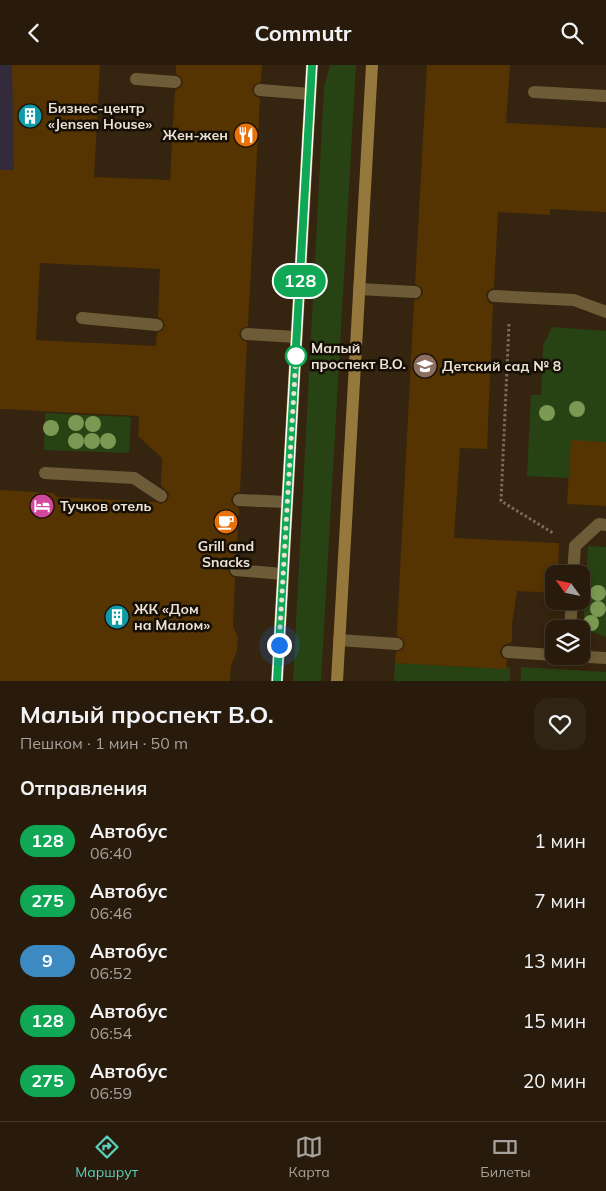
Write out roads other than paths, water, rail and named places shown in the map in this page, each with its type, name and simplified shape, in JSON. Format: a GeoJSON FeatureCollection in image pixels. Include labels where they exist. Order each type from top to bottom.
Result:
{"type":"FeatureCollection","features":[{"type":"Feature","properties":{"kind":"main road"},"geometry":{"type":"LineString","coordinates":[[277,681],[312,65]]}},
{"type":"Feature","properties":{"kind":"main road"},"geometry":{"type":"LineString","coordinates":[[337,681],[372,65]]}},
{"type":"Feature","properties":{"kind":"lane"},"geometry":{"type":"LineString","coordinates":[[136,79],[175,82]]}},
{"type":"Feature","properties":{"kind":"lane"},"geometry":{"type":"LineString","coordinates":[[260,90],[310,95]]}},
{"type":"Feature","properties":{"kind":"lane"},"geometry":{"type":"LineString","coordinates":[[534,92],[606,95]]}},
{"type":"Feature","properties":{"kind":"lane"},"geometry":{"type":"LineString","coordinates":[[359,289],[415,292]]}},
{"type":"Feature","properties":{"kind":"lane"},"geometry":{"type":"LineString","coordinates":[[494,296],[574,300],[606,312]]}},
{"type":"Feature","properties":{"kind":"lane"},"geometry":{"type":"LineString","coordinates":[[82,318],[157,325]]}},
{"type":"Feature","properties":{"kind":"lane"},"geometry":{"type":"LineString","coordinates":[[247,334],[297,337]]}},
{"type":"Feature","properties":{"kind":"lane"},"geometry":{"type":"LineString","coordinates":[[45,473],[134,477],[161,496]]}},
{"type":"Feature","properties":{"kind":"lane"},"geometry":{"type":"LineString","coordinates":[[239,500],[287,502]]}},
{"type":"Feature","properties":{"kind":"lane"},"geometry":{"type":"LineString","coordinates":[[573,565],[574,546],[599,524],[606,525]]}},
{"type":"Feature","properties":{"kind":"lane"},"geometry":{"type":"LineString","coordinates":[[236,570],[283,574]]}},
{"type":"Feature","properties":{"kind":"lane"},"geometry":{"type":"LineString","coordinates":[[339,640],[397,644]]}},
{"type":"Feature","properties":{"kind":"lane"},"geometry":{"type":"LineString","coordinates":[[508,652],[545,654]]}},
{"type":"Feature","properties":{"kind":"lane"},"geometry":{"type":"LineString","coordinates":[[590,657],[606,658]]}},
{"type":"Feature","properties":{"kind":"place","name":"Бизнес-центр «Jensen House»"},"geometry":{"type":"Point","coordinates":[30,116]}},
{"type":"Feature","properties":{"kind":"place","name":"Жен-жен"},"geometry":{"type":"Point","coordinates":[246,135]}},
{"type":"Feature","properties":{"kind":"place","name":"Малый проспект В.О."},"geometry":{"type":"Point","coordinates":[296,356]}},
{"type":"Feature","properties":{"kind":"place","name":"Детский сад № 8"},"geometry":{"type":"Point","coordinates":[425,366]}},
{"type":"Feature","properties":{"kind":"place","name":"Тучков отель"},"geometry":{"type":"Point","coordinates":[42,506]}},
{"type":"Feature","properties":{"kind":"place","name":"Grill and Snacks"},"geometry":{"type":"Point","coordinates":[226,522]}},
{"type":"Feature","properties":{"kind":"place","name":"ЖК «Дом на Малом»"},"geometry":{"type":"Point","coordinates":[117,617]}}]}
